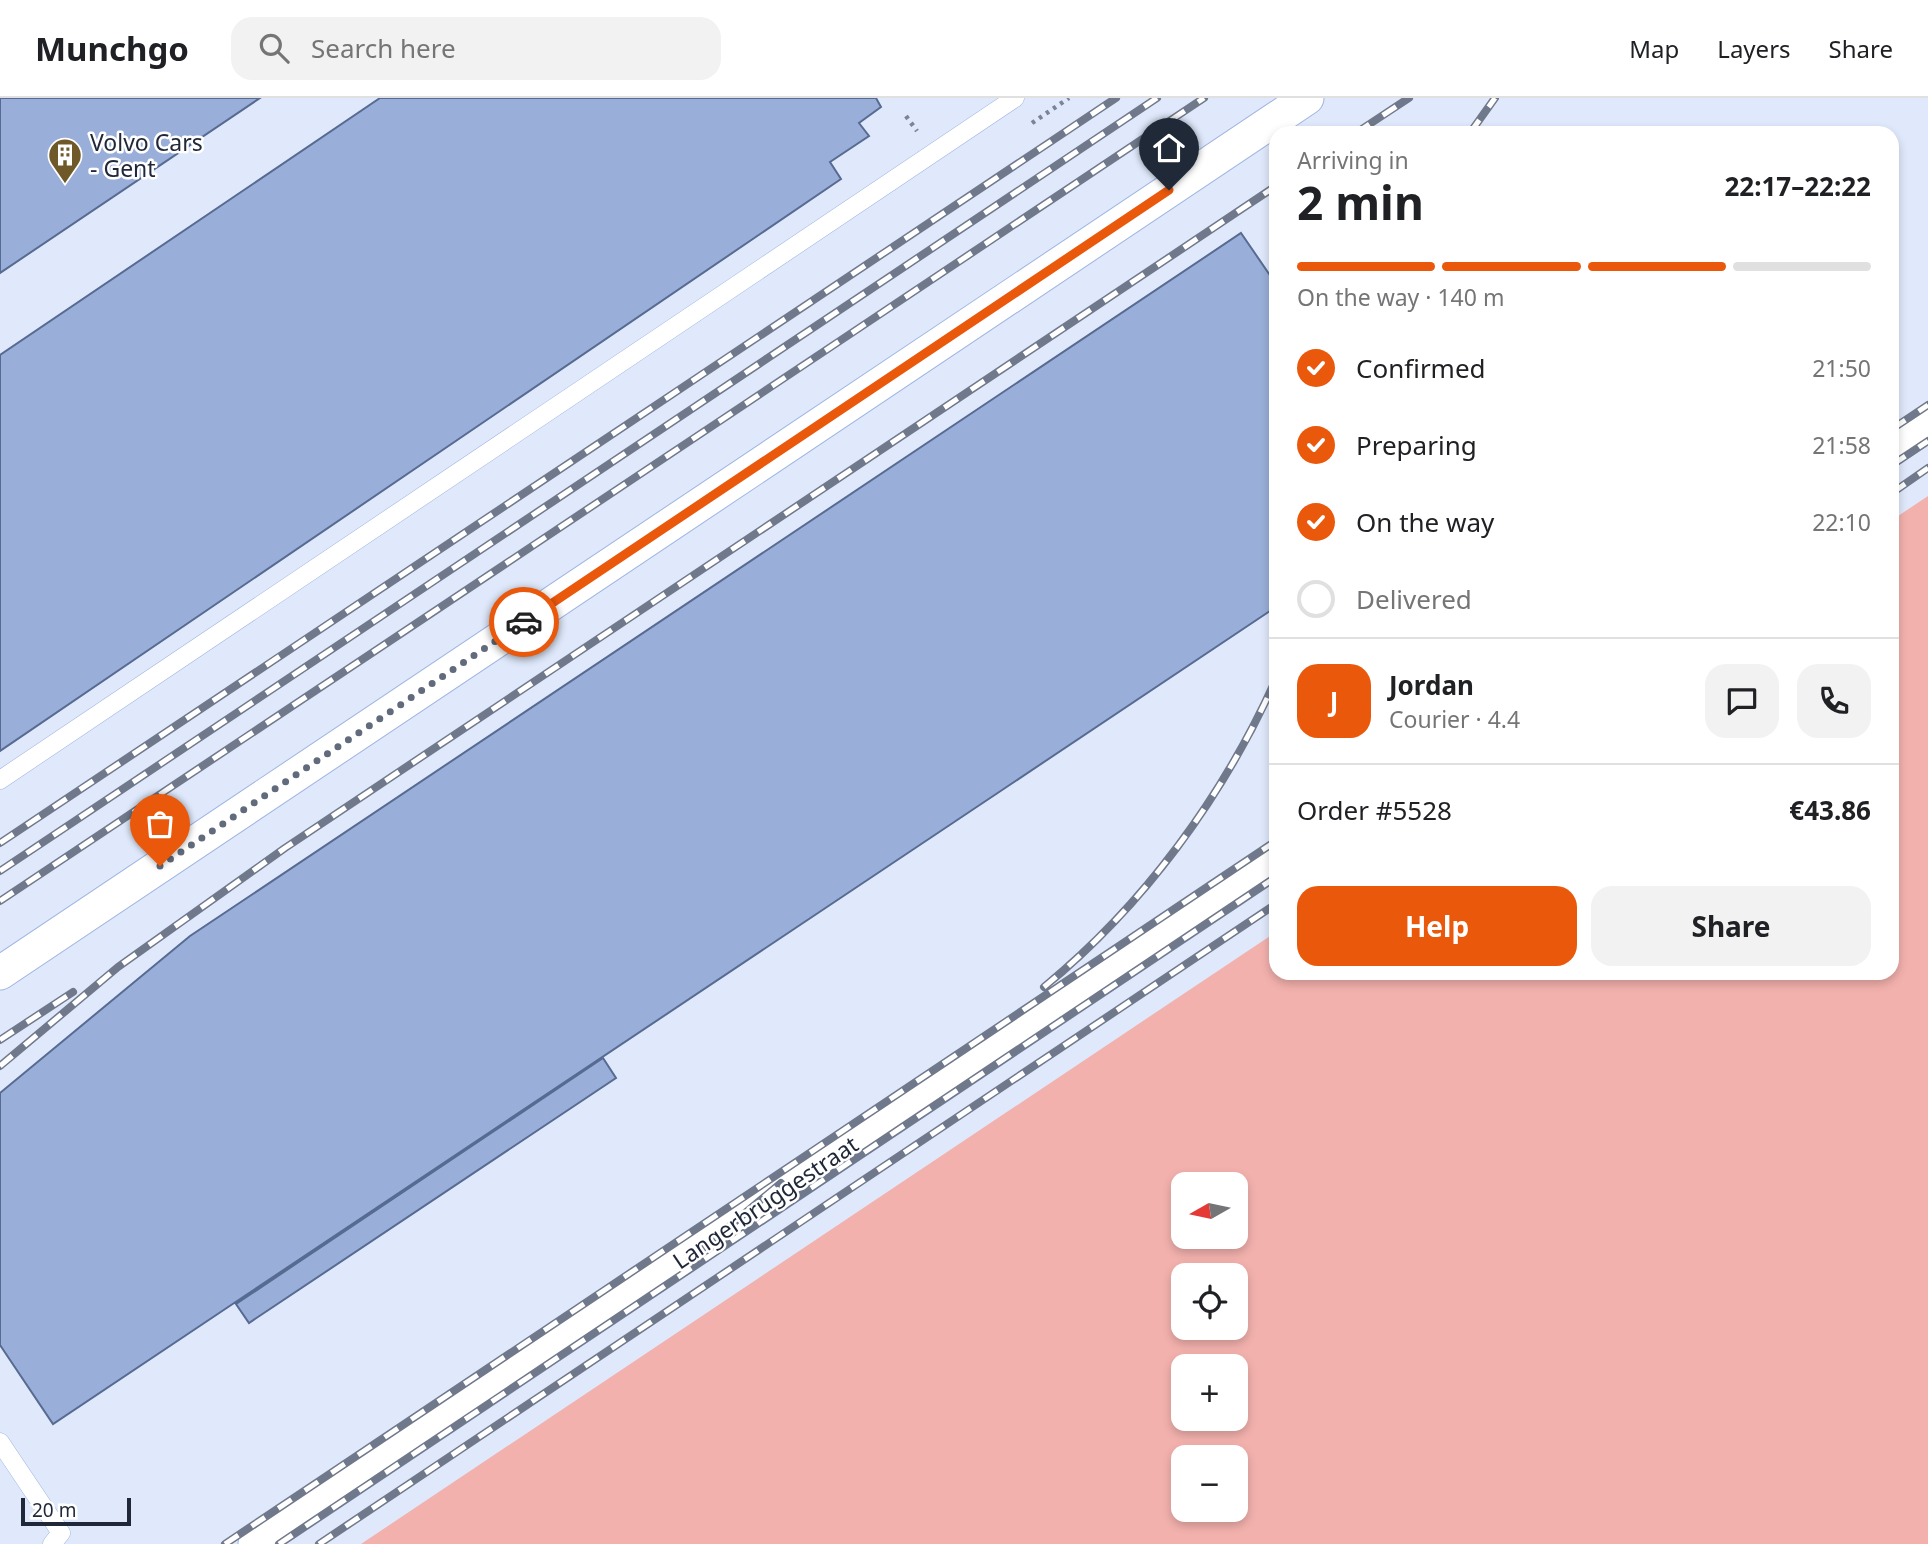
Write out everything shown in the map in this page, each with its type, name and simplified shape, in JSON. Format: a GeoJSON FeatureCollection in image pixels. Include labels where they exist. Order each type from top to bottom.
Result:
{"type":"FeatureCollection","features":[{"type":"Feature","properties":{"kind":"street"},"geometry":{"type":"LineString","coordinates":[[0,973],[1307,98]]}},
{"type":"Feature","properties":{"kind":"street"},"geometry":{"type":"LineString","coordinates":[[1899,444],[1928,424]]}},
{"type":"Feature","properties":{"kind":"street","name":"Langerbruggestraat"},"geometry":{"type":"LineString","coordinates":[[255,1544],[1269,866]]}},
{"type":"Feature","properties":{"kind":"lane"},"geometry":{"type":"LineString","coordinates":[[0,780],[1015,98]]}},
{"type":"Feature","properties":{"kind":"lane"},"geometry":{"type":"LineString","coordinates":[[0,1441],[61,1533],[52,1544]]}},
{"type":"Feature","properties":{"kind":"shaded area"},"geometry":{"type":"Polygon","coordinates":[[[1928,496],[1928,1544],[361,1544],[1269,937],[1269,980],[1899,980],[1899,515],[1928,496]]]}},
{"type":"Feature","properties":{"kind":"building","name":"Volvo Cars - Gent"},"geometry":{"type":"Polygon","coordinates":[[[0,98],[260,98],[0,273],[0,98]]]}},
{"type":"Feature","properties":{"kind":"building"},"geometry":{"type":"Polygon","coordinates":[[[380,98],[876,98],[881,107],[859,123],[869,136],[830,162],[841,179],[0,751],[0,355],[380,98]]]}},
{"type":"Feature","properties":{"kind":"building"},"geometry":{"type":"Polygon","coordinates":[[[1241,233],[1269,274],[1269,612],[53,1424],[0,1345],[0,1093],[190,936],[1241,233]]]}},
{"type":"Feature","properties":{"kind":"building"},"geometry":{"type":"Polygon","coordinates":[[[603,1058],[616,1078],[249,1323],[236,1304],[603,1058]]]}},
{"type":"Feature","properties":{"kind":"railway"},"geometry":{"type":"LineString","coordinates":[[0,843],[1116,98]]}},
{"type":"Feature","properties":{"kind":"railway"},"geometry":{"type":"LineString","coordinates":[[0,871],[1157,98]]}},
{"type":"Feature","properties":{"kind":"railway"},"geometry":{"type":"LineString","coordinates":[[0,901],[1204,98]]}},
{"type":"Feature","properties":{"kind":"railway"},"geometry":{"type":"LineString","coordinates":[[1367,126],[1409,98]]}},
{"type":"Feature","properties":{"kind":"railway"},"geometry":{"type":"LineString","coordinates":[[1475,126],[1495,98]]}},
{"type":"Feature","properties":{"kind":"railway"},"geometry":{"type":"LineString","coordinates":[[0,1066],[118,967],[285,848],[1269,191]]}},
{"type":"Feature","properties":{"kind":"railway"},"geometry":{"type":"LineString","coordinates":[[1899,424],[1928,405]]}},
{"type":"Feature","properties":{"kind":"railway"},"geometry":{"type":"LineString","coordinates":[[1899,460],[1928,441]]}},
{"type":"Feature","properties":{"kind":"railway"},"geometry":{"type":"LineString","coordinates":[[1899,488],[1928,468]]}},
{"type":"Feature","properties":{"kind":"railway"},"geometry":{"type":"LineString","coordinates":[[1044,987],[1115,921],[1178,846],[1206,807],[1269,694]]}},
{"type":"Feature","properties":{"kind":"railway"},"geometry":{"type":"LineString","coordinates":[[225,1544],[1269,846]]}},
{"type":"Feature","properties":{"kind":"railway"},"geometry":{"type":"LineString","coordinates":[[279,1544],[1269,882]]}},
{"type":"Feature","properties":{"kind":"railway"},"geometry":{"type":"LineString","coordinates":[[319,1544],[1269,909]]}},
{"type":"Feature","properties":{"kind":"railway"},"geometry":{"type":"LineString","coordinates":[[0,1040],[73,992]]}},
{"type":"Feature","properties":{"kind":"railway"},"geometry":{"type":"LineString","coordinates":[[690,1259],[781,1183]]}},
{"type":"Feature","properties":{"kind":"way so far"},"geometry":{"type":"LineString","coordinates":[[160,866],[524,622]]}},
{"type":"Feature","properties":{"kind":"place","name":"Volvo Cars - Gent"},"geometry":{"type":"Point","coordinates":[65,185]}},
{"type":"Feature","properties":{"kind":"route"},"geometry":{"type":"LineString","coordinates":[[524,622],[1169,190]]}}]}
